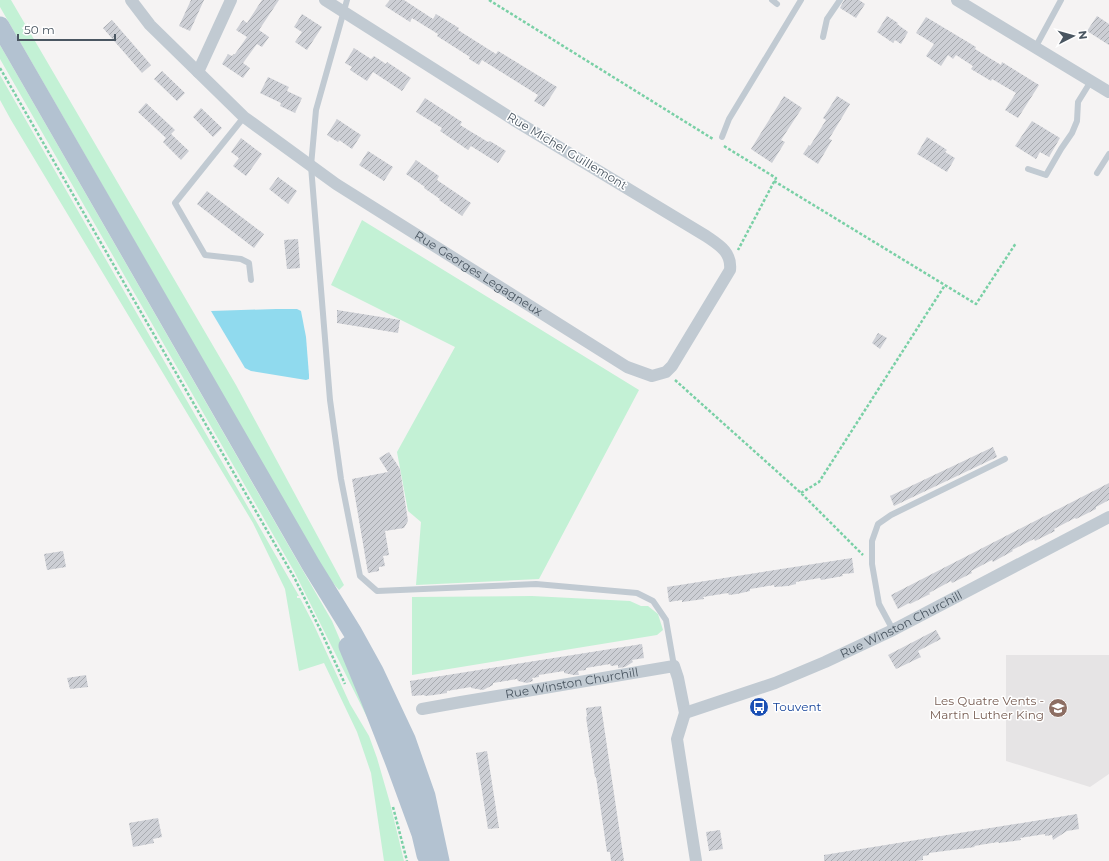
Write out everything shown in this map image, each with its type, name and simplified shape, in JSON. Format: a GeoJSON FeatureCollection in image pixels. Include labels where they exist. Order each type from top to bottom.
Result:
{"type":"FeatureCollection","features":[{"type":"Feature","properties":{"kind":"main road"},"geometry":{"type":"LineString","coordinates":[[0,26],[311,565],[353,633],[370,665],[406,739],[426,796],[440,861]]}},
{"type":"Feature","properties":{"kind":"main road"},"geometry":{"type":"LineString","coordinates":[[311,565],[370,699],[422,834],[427,861]]}},
{"type":"Feature","properties":{"kind":"main road"},"geometry":{"type":"LineString","coordinates":[[395,763],[410,821],[418,861]]}},
{"type":"Feature","properties":{"kind":"street","name":"Rue Georges Legagneux"},"geometry":{"type":"LineString","coordinates":[[131,0],[150,25],[244,117],[336,184],[627,367],[652,376],[666,372]]}},
{"type":"Feature","properties":{"kind":"street"},"geometry":{"type":"LineString","coordinates":[[198,72],[231,0]]}},
{"type":"Feature","properties":{"kind":"street","name":"Rue Michel Guillemont"},"geometry":{"type":"LineString","coordinates":[[324,0],[514,120],[706,236],[722,247],[728,254],[731,263]]}},
{"type":"Feature","properties":{"kind":"street"},"geometry":{"type":"LineString","coordinates":[[957,0],[969,3],[1035,48],[1109,92]]}},
{"type":"Feature","properties":{"kind":"street"},"geometry":{"type":"LineString","coordinates":[[666,372],[672,366],[702,318],[730,270],[731,263]]}},
{"type":"Feature","properties":{"kind":"street","name":"Rue Winston Churchill"},"geometry":{"type":"LineString","coordinates":[[685,713],[775,683],[825,662],[892,630],[1109,517]]}},
{"type":"Feature","properties":{"kind":"street"},"geometry":{"type":"LineString","coordinates":[[674,666],[679,682],[685,713],[677,739],[696,861]]}},
{"type":"Feature","properties":{"kind":"street","name":"Rue Winston Churchill"},"geometry":{"type":"LineString","coordinates":[[422,709],[674,666]]}},
{"type":"Feature","properties":{"kind":"lane"},"geometry":{"type":"LineString","coordinates":[[348,0],[316,110],[311,166],[330,400],[341,479],[360,576],[377,591],[536,584],[637,593],[653,601],[666,620],[674,666]]}},
{"type":"Feature","properties":{"kind":"lane"},"geometry":{"type":"LineString","coordinates":[[722,137],[729,119],[801,0]]}},
{"type":"Feature","properties":{"kind":"lane"},"geometry":{"type":"LineString","coordinates":[[823,37],[827,19],[840,0]]}},
{"type":"Feature","properties":{"kind":"lane"},"geometry":{"type":"LineString","coordinates":[[1035,48],[1060,0]]}},
{"type":"Feature","properties":{"kind":"lane"},"geometry":{"type":"LineString","coordinates":[[1028,169],[1046,175],[1072,133],[1077,121],[1078,102],[1091,81]]}},
{"type":"Feature","properties":{"kind":"lane"},"geometry":{"type":"LineString","coordinates":[[244,117],[175,203],[205,255],[241,259],[248,263],[251,280]]}},
{"type":"Feature","properties":{"kind":"lane"},"geometry":{"type":"LineString","coordinates":[[1097,173],[1109,154]]}},
{"type":"Feature","properties":{"kind":"lane"},"geometry":{"type":"LineString","coordinates":[[892,630],[879,604],[872,564],[872,542],[878,524],[891,515],[1005,459]]}},
{"type":"Feature","properties":{"kind":"path"},"geometry":{"type":"LineString","coordinates":[[489,0],[716,141]]}},
{"type":"Feature","properties":{"kind":"path"},"geometry":{"type":"LineString","coordinates":[[0,68],[294,579],[321,631],[347,688]]}},
{"type":"Feature","properties":{"kind":"path"},"geometry":{"type":"LineString","coordinates":[[723,145],[776,178],[731,263]]}},
{"type":"Feature","properties":{"kind":"path"},"geometry":{"type":"LineString","coordinates":[[774,181],[976,304],[1016,243]]}},
{"type":"Feature","properties":{"kind":"path"},"geometry":{"type":"LineString","coordinates":[[802,493],[819,482],[945,285]]}},
{"type":"Feature","properties":{"kind":"path"},"geometry":{"type":"LineString","coordinates":[[666,372],[802,493],[872,564]]}},
{"type":"Feature","properties":{"kind":"path"},"geometry":{"type":"LineString","coordinates":[[392,804],[407,861]]}},
{"type":"Feature","properties":{"kind":"shaded area","name":"Les Quatre Vents - Martin Luther King"},"geometry":{"type":"Polygon","coordinates":[[[1006,655],[1109,655],[1109,774],[1090,787],[1006,761],[1006,655]]]}},
{"type":"Feature","properties":{"kind":"green space"},"geometry":{"type":"Polygon","coordinates":[[[0,0],[11,0],[236,385],[344,585],[339,590],[327,576],[0,7],[0,0]]]}},
{"type":"Feature","properties":{"kind":"green space"},"geometry":{"type":"Polygon","coordinates":[[[0,45],[332,621],[354,673],[371,725],[294,571],[0,59],[0,45]]]}},
{"type":"Feature","properties":{"kind":"green space"},"geometry":{"type":"Polygon","coordinates":[[[0,75],[299,596],[297,596],[297,598],[300,598],[313,623],[350,704],[369,736],[390,803],[404,861],[384,861],[371,773],[357,732],[324,663],[299,671],[285,589],[253,523],[11,120],[0,100],[0,75]]]}},
{"type":"Feature","properties":{"kind":"green space"},"geometry":{"type":"Polygon","coordinates":[[[362,220],[639,390],[539,579],[416,585],[421,522],[408,511],[397,452],[455,347],[331,285],[362,220]]]}},
{"type":"Feature","properties":{"kind":"green space"},"geometry":{"type":"Polygon","coordinates":[[[532,596],[630,601],[641,606],[648,606],[658,614],[663,630],[657,635],[412,675],[412,597],[532,596]]]}},
{"type":"Feature","properties":{"kind":"water"},"geometry":{"type":"Polygon","coordinates":[[[297,309],[301,311],[306,337],[309,379],[306,380],[251,371],[245,368],[211,311],[297,309]]]}},
{"type":"Feature","properties":{"kind":"building"},"geometry":{"type":"Polygon","coordinates":[[[191,0],[204,0],[190,31],[179,26],[191,0]]]}},
{"type":"Feature","properties":{"kind":"building"},"geometry":{"type":"Polygon","coordinates":[[[262,0],[279,0],[259,30],[269,37],[262,47],[257,44],[243,63],[250,68],[243,78],[222,64],[228,54],[232,56],[235,54],[247,37],[236,30],[243,20],[247,23],[262,0]]]}},
{"type":"Feature","properties":{"kind":"building"},"geometry":{"type":"Polygon","coordinates":[[[390,0],[404,0],[433,19],[436,14],[496,54],[498,51],[557,87],[544,107],[534,101],[538,95],[482,60],[479,65],[469,59],[470,57],[437,36],[438,34],[412,18],[410,22],[385,6],[390,0]]]}},
{"type":"Feature","properties":{"kind":"building"},"geometry":{"type":"Polygon","coordinates":[[[844,0],[859,0],[865,4],[856,18],[840,8],[844,0]]]}},
{"type":"Feature","properties":{"kind":"building"},"geometry":{"type":"Polygon","coordinates":[[[302,14],[322,27],[307,50],[295,42],[302,32],[294,27],[302,14]]]}},
{"type":"Feature","properties":{"kind":"building"},"geometry":{"type":"Polygon","coordinates":[[[887,16],[908,32],[901,44],[895,40],[893,43],[877,32],[887,16]]]}},
{"type":"Feature","properties":{"kind":"building"},"geometry":{"type":"Polygon","coordinates":[[[1097,16],[1109,24],[1109,45],[1087,31],[1097,16]]]}},
{"type":"Feature","properties":{"kind":"building"},"geometry":{"type":"Polygon","coordinates":[[[926,17],[976,47],[975,49],[1001,65],[1002,62],[1039,85],[1018,118],[1005,110],[1016,93],[971,69],[973,66],[956,55],[953,59],[948,55],[941,66],[926,56],[934,44],[916,33],[926,17]]]}},
{"type":"Feature","properties":{"kind":"building"},"geometry":{"type":"Polygon","coordinates":[[[112,20],[151,65],[142,73],[103,28],[112,20]]]}},
{"type":"Feature","properties":{"kind":"building"},"geometry":{"type":"Polygon","coordinates":[[[354,48],[371,59],[374,56],[386,64],[387,62],[411,78],[402,91],[373,72],[367,81],[350,70],[352,67],[345,63],[354,48]]]}},
{"type":"Feature","properties":{"kind":"building"},"geometry":{"type":"Polygon","coordinates":[[[162,71],[185,93],[177,101],[154,79],[162,71]]]}},
{"type":"Feature","properties":{"kind":"building"},"geometry":{"type":"Polygon","coordinates":[[[268,77],[289,87],[287,91],[302,98],[295,113],[280,106],[281,103],[260,93],[268,77]]]}},
{"type":"Feature","properties":{"kind":"building"},"geometry":{"type":"Polygon","coordinates":[[[784,96],[802,108],[781,140],[785,142],[772,163],[751,149],[784,96]]]}},
{"type":"Feature","properties":{"kind":"building"},"geometry":{"type":"Polygon","coordinates":[[[837,96],[850,104],[829,139],[832,140],[818,164],[803,154],[809,145],[810,146],[826,120],[823,118],[837,96]]]}},
{"type":"Feature","properties":{"kind":"building"},"geometry":{"type":"Polygon","coordinates":[[[425,98],[462,122],[460,125],[506,151],[498,163],[471,146],[468,150],[440,131],[442,128],[416,112],[425,98]]]}},
{"type":"Feature","properties":{"kind":"building"},"geometry":{"type":"Polygon","coordinates":[[[146,103],[175,130],[171,134],[189,151],[181,160],[163,142],[166,138],[138,112],[146,103]]]}},
{"type":"Feature","properties":{"kind":"building"},"geometry":{"type":"Polygon","coordinates":[[[201,108],[222,128],[213,137],[193,117],[201,108]]]}},
{"type":"Feature","properties":{"kind":"building"},"geometry":{"type":"Polygon","coordinates":[[[337,119],[361,135],[352,149],[339,140],[338,142],[327,135],[337,119]]]}},
{"type":"Feature","properties":{"kind":"building"},"geometry":{"type":"Polygon","coordinates":[[[1032,121],[1060,138],[1049,157],[1040,152],[1036,159],[1015,146],[1032,121]]]}},
{"type":"Feature","properties":{"kind":"building"},"geometry":{"type":"Polygon","coordinates":[[[927,137],[947,150],[945,152],[955,158],[947,172],[917,154],[927,137]]]}},
{"type":"Feature","properties":{"kind":"building"},"geometry":{"type":"Polygon","coordinates":[[[241,138],[262,154],[246,176],[233,166],[239,158],[231,152],[241,138]]]}},
{"type":"Feature","properties":{"kind":"building"},"geometry":{"type":"Polygon","coordinates":[[[368,151],[393,167],[384,181],[359,165],[368,151]]]}},
{"type":"Feature","properties":{"kind":"building"},"geometry":{"type":"Polygon","coordinates":[[[416,160],[439,176],[437,180],[471,203],[462,216],[406,174],[416,160]]]}},
{"type":"Feature","properties":{"kind":"building"},"geometry":{"type":"Polygon","coordinates":[[[278,177],[297,191],[288,204],[269,189],[278,177]]]}},
{"type":"Feature","properties":{"kind":"building"},"geometry":{"type":"Polygon","coordinates":[[[207,191],[264,234],[254,248],[197,204],[207,191]]]}},
{"type":"Feature","properties":{"kind":"building"},"geometry":{"type":"Polygon","coordinates":[[[298,239],[300,268],[287,269],[284,240],[298,239]]]}},
{"type":"Feature","properties":{"kind":"building"},"geometry":{"type":"Polygon","coordinates":[[[337,310],[400,320],[398,333],[337,323],[337,310]]]}},
{"type":"Feature","properties":{"kind":"building"},"geometry":{"type":"Polygon","coordinates":[[[878,333],[887,338],[880,349],[872,343],[878,333]]]}},
{"type":"Feature","properties":{"kind":"building"},"geometry":{"type":"Polygon","coordinates":[[[993,447],[997,457],[894,506],[890,496],[993,447]]]}},
{"type":"Feature","properties":{"kind":"building"},"geometry":{"type":"Polygon","coordinates":[[[389,452],[400,469],[408,521],[404,528],[385,531],[389,555],[383,556],[385,566],[379,567],[379,571],[368,573],[352,479],[388,472],[379,458],[389,452]]]}},
{"type":"Feature","properties":{"kind":"building"},"geometry":{"type":"Polygon","coordinates":[[[1109,483],[1109,500],[1096,507],[1096,509],[1076,519],[1075,518],[1054,529],[1055,531],[1035,541],[1034,539],[993,562],[992,560],[971,571],[972,573],[952,583],[951,581],[929,593],[930,594],[898,609],[891,595],[1109,483]]]}},
{"type":"Feature","properties":{"kind":"building"},"geometry":{"type":"Polygon","coordinates":[[[63,551],[66,567],[47,570],[44,554],[63,551]]]}},
{"type":"Feature","properties":{"kind":"building"},"geometry":{"type":"Polygon","coordinates":[[[852,558],[854,573],[842,574],[843,576],[796,582],[796,584],[788,586],[774,587],[774,585],[750,589],[750,591],[737,594],[729,595],[728,593],[703,597],[704,599],[669,602],[667,587],[852,558]]]}},
{"type":"Feature","properties":{"kind":"building"},"geometry":{"type":"Polygon","coordinates":[[[936,630],[941,639],[918,651],[921,657],[896,669],[888,655],[936,630]]]}},
{"type":"Feature","properties":{"kind":"building"},"geometry":{"type":"Polygon","coordinates":[[[642,644],[644,658],[632,660],[633,662],[625,667],[618,668],[618,665],[611,666],[610,664],[586,668],[586,670],[578,671],[579,675],[564,673],[564,671],[539,675],[539,677],[532,678],[533,681],[527,683],[518,681],[517,679],[493,683],[493,685],[483,690],[471,687],[434,695],[412,696],[410,681],[642,644]]]}},
{"type":"Feature","properties":{"kind":"building"},"geometry":{"type":"Polygon","coordinates":[[[86,675],[88,687],[70,689],[67,678],[86,675]]]}},
{"type":"Feature","properties":{"kind":"building"},"geometry":{"type":"Polygon","coordinates":[[[601,706],[624,861],[611,861],[610,852],[607,852],[588,731],[586,708],[601,706]]]}},
{"type":"Feature","properties":{"kind":"building"},"geometry":{"type":"Polygon","coordinates":[[[487,751],[499,828],[488,829],[476,753],[487,751]]]}},
{"type":"Feature","properties":{"kind":"building"},"geometry":{"type":"Polygon","coordinates":[[[1077,814],[1079,829],[1067,831],[1053,840],[1052,835],[1045,836],[1045,834],[1020,838],[1021,840],[998,842],[974,846],[975,847],[929,853],[929,855],[923,856],[923,860],[916,861],[824,861],[824,855],[1077,814]]]}},
{"type":"Feature","properties":{"kind":"building"},"geometry":{"type":"Polygon","coordinates":[[[158,818],[162,837],[153,839],[154,843],[133,847],[129,823],[158,818]]]}},
{"type":"Feature","properties":{"kind":"building"},"geometry":{"type":"Polygon","coordinates":[[[720,830],[723,849],[709,851],[706,832],[720,830]]]}},
{"type":"Feature","properties":{"kind":"place","name":"Touvent"},"geometry":{"type":"Point","coordinates":[759,707]}},
{"type":"Feature","properties":{"kind":"place","name":"Les Quatre Vents - Martin Luther King"},"geometry":{"type":"Point","coordinates":[1058,708]}}]}
